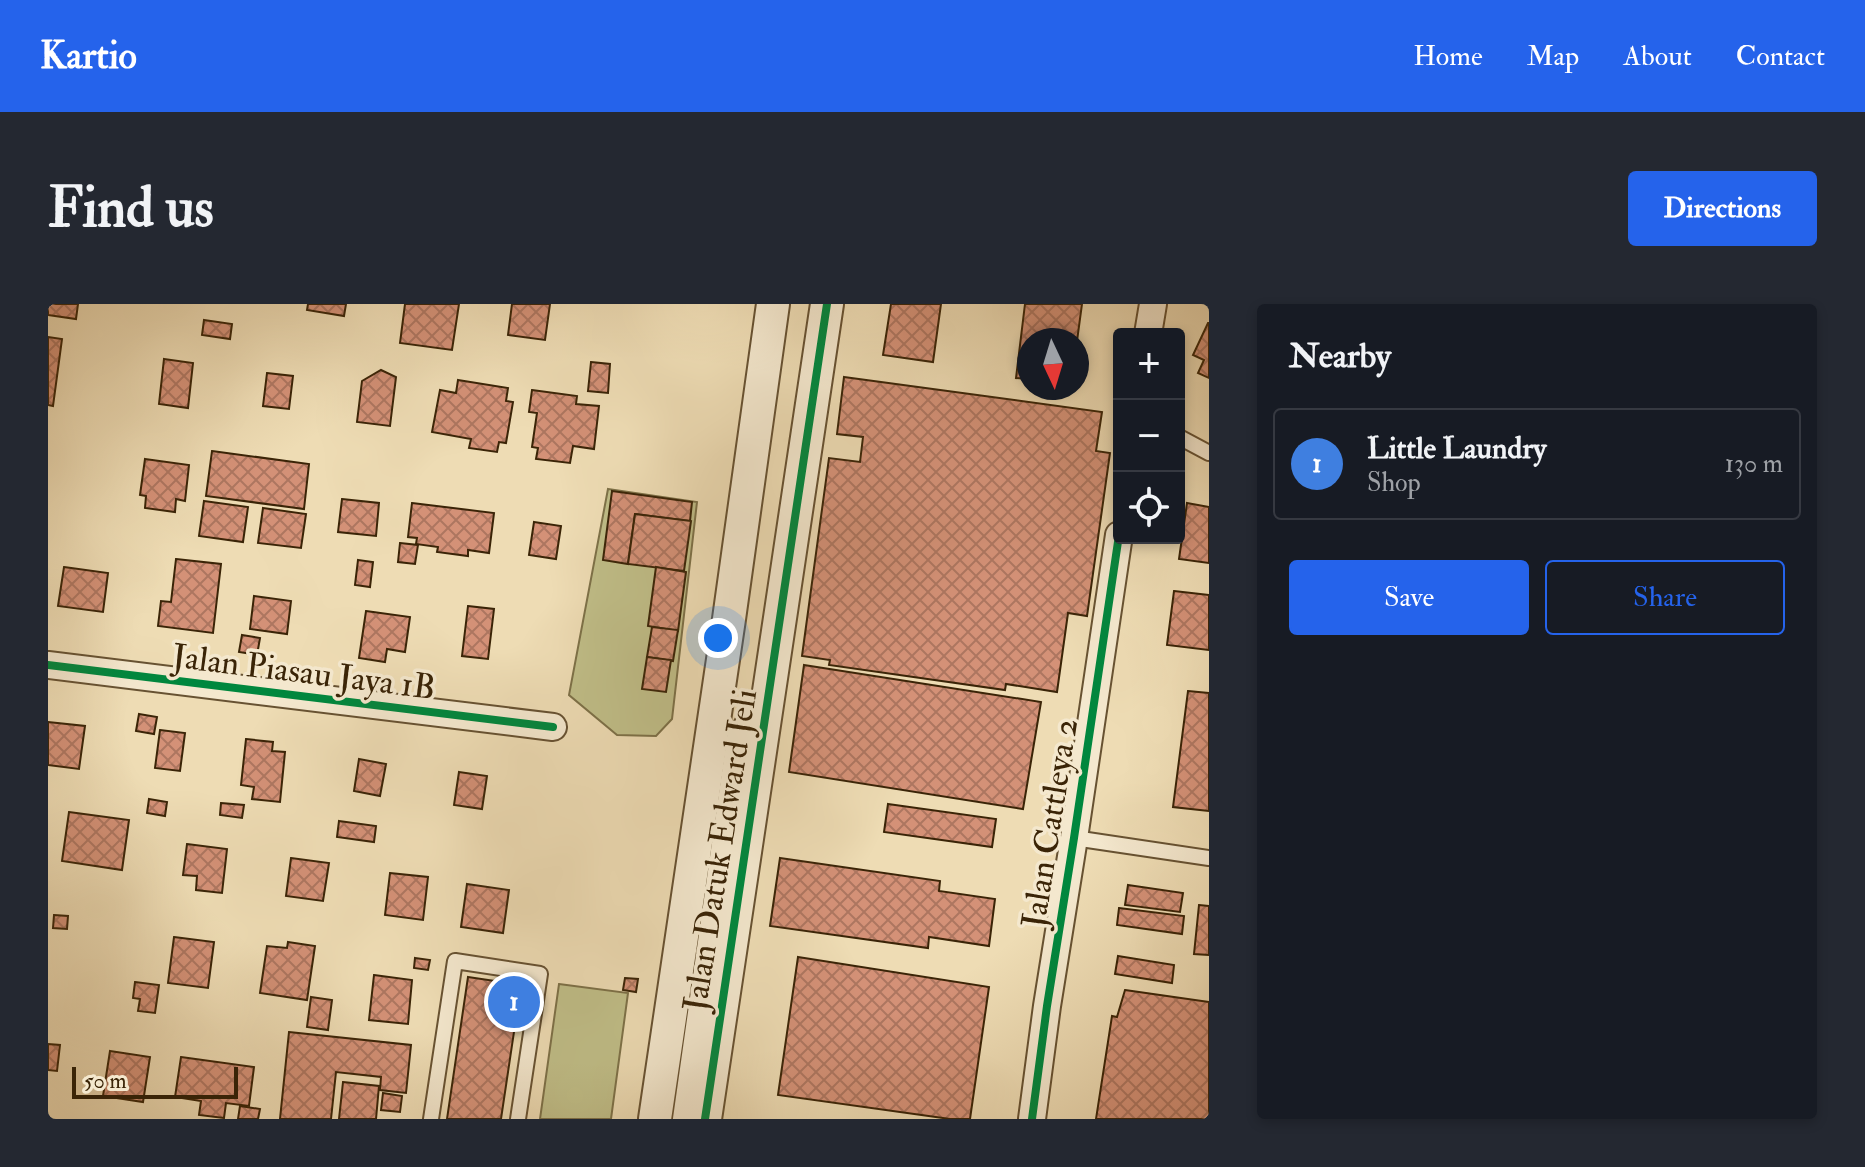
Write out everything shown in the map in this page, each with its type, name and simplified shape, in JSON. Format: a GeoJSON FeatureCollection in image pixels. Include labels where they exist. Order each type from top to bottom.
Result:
{"type":"FeatureCollection","features":[{"type":"Feature","properties":{"kind":"street","name":"Jalan Datuk Edward Jeli"},"geometry":{"type":"LineString","coordinates":[[655,1119],[773,304]]}},
{"type":"Feature","properties":{"kind":"street","name":"Jalan Datuk Edward Jeli"},"geometry":{"type":"LineString","coordinates":[[705,1119],[827,304]]}},
{"type":"Feature","properties":{"kind":"street"},"geometry":{"type":"LineString","coordinates":[[1149,328],[1153,304]]}},
{"type":"Feature","properties":{"kind":"street","name":"Jalan Cattleya 2"},"geometry":{"type":"LineString","coordinates":[[1032,1119],[1118,544]]}},
{"type":"Feature","properties":{"kind":"street","name":"Jalan Piasau Jaya 1B"},"geometry":{"type":"LineString","coordinates":[[48,665],[553,727]]}},
{"type":"Feature","properties":{"kind":"street"},"geometry":{"type":"LineString","coordinates":[[686,1119],[740,738],[771,687]]}},
{"type":"Feature","properties":{"kind":"lane"},"geometry":{"type":"LineString","coordinates":[[1185,440],[1209,453]]}},
{"type":"Feature","properties":{"kind":"lane"},"geometry":{"type":"LineString","coordinates":[[1074,838],[1209,858]]}},
{"type":"Feature","properties":{"kind":"lane"},"geometry":{"type":"LineString","coordinates":[[431,1119],[455,961],[540,974],[518,1119]]}},
{"type":"Feature","properties":{"kind":"shaded area"},"geometry":{"type":"Polygon","coordinates":[[[608,489],[697,502],[672,719],[656,736],[617,735],[569,695],[608,489]]]}},
{"type":"Feature","properties":{"kind":"shaded area"},"geometry":{"type":"Polygon","coordinates":[[[559,984],[628,993],[611,1119],[540,1119],[559,984]]]}},
{"type":"Feature","properties":{"kind":"building"},"geometry":{"type":"Polygon","coordinates":[[[48,304],[78,304],[76,319],[48,315],[48,304]]]}},
{"type":"Feature","properties":{"kind":"building"},"geometry":{"type":"Polygon","coordinates":[[[308,304],[346,304],[344,316],[307,310],[308,304]]]}},
{"type":"Feature","properties":{"kind":"building"},"geometry":{"type":"Polygon","coordinates":[[[405,304],[459,304],[452,350],[400,343],[405,304]]]}},
{"type":"Feature","properties":{"kind":"building"},"geometry":{"type":"Polygon","coordinates":[[[512,304],[550,304],[545,340],[508,335],[512,304]]]}},
{"type":"Feature","properties":{"kind":"building"},"geometry":{"type":"Polygon","coordinates":[[[891,304],[941,304],[933,362],[883,355],[891,304]]]}},
{"type":"Feature","properties":{"kind":"building"},"geometry":{"type":"Polygon","coordinates":[[[1025,304],[1082,304],[1079,328],[1022,328],[1025,304]]]}},
{"type":"Feature","properties":{"kind":"building"},"geometry":{"type":"Polygon","coordinates":[[[204,320],[232,324],[230,339],[202,335],[204,320]]]}},
{"type":"Feature","properties":{"kind":"building"},"geometry":{"type":"Polygon","coordinates":[[[1208,323],[1209,378],[1198,373],[1204,360],[1193,355],[1208,323]]]}},
{"type":"Feature","properties":{"kind":"building"},"geometry":{"type":"Polygon","coordinates":[[[48,337],[62,339],[53,406],[48,405],[48,337]]]}},
{"type":"Feature","properties":{"kind":"building"},"geometry":{"type":"Polygon","coordinates":[[[164,359],[193,363],[188,408],[159,404],[164,359]]]}},
{"type":"Feature","properties":{"kind":"building"},"geometry":{"type":"Polygon","coordinates":[[[591,362],[610,364],[608,393],[588,391],[591,362]]]}},
{"type":"Feature","properties":{"kind":"building"},"geometry":{"type":"Polygon","coordinates":[[[381,370],[396,377],[390,426],[357,422],[362,381],[381,370]]]}},
{"type":"Feature","properties":{"kind":"building"},"geometry":{"type":"Polygon","coordinates":[[[267,373],[293,376],[289,409],[263,406],[267,373]]]}},
{"type":"Feature","properties":{"kind":"building"},"geometry":{"type":"Polygon","coordinates":[[[844,377],[1102,412],[1096,451],[1110,453],[1087,616],[1068,613],[1057,692],[1006,684],[1005,690],[829,665],[830,660],[802,656],[829,458],[860,462],[863,437],[837,434],[844,377]]]}},
{"type":"Feature","properties":{"kind":"building"},"geometry":{"type":"Polygon","coordinates":[[[458,380],[508,388],[506,401],[513,402],[506,443],[499,442],[497,452],[469,448],[471,439],[432,432],[440,390],[456,393],[458,380]]]}},
{"type":"Feature","properties":{"kind":"building"},"geometry":{"type":"Polygon","coordinates":[[[532,390],[577,396],[576,404],[599,406],[594,449],[573,446],[570,463],[536,459],[538,448],[532,447],[537,413],[529,412],[532,390]]]}},
{"type":"Feature","properties":{"kind":"building"},"geometry":{"type":"Polygon","coordinates":[[[212,451],[309,464],[304,509],[206,496],[212,451]]]}},
{"type":"Feature","properties":{"kind":"building"},"geometry":{"type":"Polygon","coordinates":[[[145,459],[189,465],[185,501],[176,499],[175,512],[145,508],[146,496],[140,495],[145,459]]]}},
{"type":"Feature","properties":{"kind":"building"},"geometry":{"type":"Polygon","coordinates":[[[612,491],[692,502],[690,521],[635,514],[628,564],[603,560],[612,491]]]}},
{"type":"Feature","properties":{"kind":"building"},"geometry":{"type":"Polygon","coordinates":[[[342,499],[379,503],[376,536],[338,532],[342,499]]]}},
{"type":"Feature","properties":{"kind":"building"},"geometry":{"type":"Polygon","coordinates":[[[204,501],[248,507],[243,542],[199,536],[204,501]]]}},
{"type":"Feature","properties":{"kind":"building"},"geometry":{"type":"Polygon","coordinates":[[[412,503],[494,513],[489,553],[468,550],[468,556],[437,552],[438,547],[416,544],[417,538],[408,537],[412,503]]]}},
{"type":"Feature","properties":{"kind":"building"},"geometry":{"type":"Polygon","coordinates":[[[1187,503],[1209,507],[1209,563],[1179,559],[1181,544],[1185,544],[1187,503]]]}},
{"type":"Feature","properties":{"kind":"building"},"geometry":{"type":"Polygon","coordinates":[[[263,508],[306,514],[301,548],[258,543],[263,508]]]}},
{"type":"Feature","properties":{"kind":"building"},"geometry":{"type":"Polygon","coordinates":[[[635,514],[691,521],[684,571],[628,564],[635,514]]]}},
{"type":"Feature","properties":{"kind":"building"},"geometry":{"type":"Polygon","coordinates":[[[534,522],[561,526],[556,559],[529,555],[534,522]]]}},
{"type":"Feature","properties":{"kind":"building"},"geometry":{"type":"Polygon","coordinates":[[[400,543],[418,545],[415,564],[398,562],[400,543]]]}},
{"type":"Feature","properties":{"kind":"building"},"geometry":{"type":"Polygon","coordinates":[[[176,559],[221,564],[213,633],[158,626],[161,601],[171,602],[176,559]]]}},
{"type":"Feature","properties":{"kind":"building"},"geometry":{"type":"Polygon","coordinates":[[[358,560],[373,562],[370,587],[355,585],[358,560]]]}},
{"type":"Feature","properties":{"kind":"building"},"geometry":{"type":"Polygon","coordinates":[[[64,567],[108,573],[103,612],[58,606],[64,567]]]}},
{"type":"Feature","properties":{"kind":"building"},"geometry":{"type":"Polygon","coordinates":[[[656,567],[686,572],[678,631],[648,626],[656,567]]]}},
{"type":"Feature","properties":{"kind":"building"},"geometry":{"type":"Polygon","coordinates":[[[1174,591],[1209,595],[1209,650],[1167,645],[1174,591]]]}},
{"type":"Feature","properties":{"kind":"building"},"geometry":{"type":"Polygon","coordinates":[[[254,596],[291,601],[287,634],[250,629],[254,596]]]}},
{"type":"Feature","properties":{"kind":"building"},"geometry":{"type":"Polygon","coordinates":[[[468,606],[494,609],[488,659],[462,656],[468,606]]]}},
{"type":"Feature","properties":{"kind":"building"},"geometry":{"type":"Polygon","coordinates":[[[366,611],[410,617],[405,652],[387,649],[385,662],[359,658],[366,611]]]}},
{"type":"Feature","properties":{"kind":"building"},"geometry":{"type":"Polygon","coordinates":[[[652,627],[678,630],[673,661],[647,657],[652,627]]]}},
{"type":"Feature","properties":{"kind":"building"},"geometry":{"type":"Polygon","coordinates":[[[242,635],[260,638],[257,655],[239,652],[242,635]]]}},
{"type":"Feature","properties":{"kind":"building"},"geometry":{"type":"Polygon","coordinates":[[[647,657],[671,660],[666,692],[642,689],[647,657]]]}},
{"type":"Feature","properties":{"kind":"building"},"geometry":{"type":"Polygon","coordinates":[[[804,665],[1041,702],[1023,809],[789,772],[804,665]]]}},
{"type":"Feature","properties":{"kind":"building"},"geometry":{"type":"Polygon","coordinates":[[[1188,691],[1209,693],[1209,811],[1173,807],[1188,691]]]}},
{"type":"Feature","properties":{"kind":"building"},"geometry":{"type":"Polygon","coordinates":[[[139,714],[157,717],[154,734],[136,731],[139,714]]]}},
{"type":"Feature","properties":{"kind":"building"},"geometry":{"type":"Polygon","coordinates":[[[48,722],[85,726],[79,769],[48,765],[48,722]]]}},
{"type":"Feature","properties":{"kind":"building"},"geometry":{"type":"Polygon","coordinates":[[[160,730],[185,733],[180,771],[155,768],[160,730]]]}},
{"type":"Feature","properties":{"kind":"building"},"geometry":{"type":"Polygon","coordinates":[[[246,739],[273,742],[272,751],[285,752],[280,802],[252,799],[254,787],[241,785],[246,739]]]}},
{"type":"Feature","properties":{"kind":"building"},"geometry":{"type":"Polygon","coordinates":[[[359,759],[386,764],[380,796],[354,791],[359,759]]]}},
{"type":"Feature","properties":{"kind":"building"},"geometry":{"type":"Polygon","coordinates":[[[459,772],[487,776],[482,809],[454,805],[459,772]]]}},
{"type":"Feature","properties":{"kind":"building"},"geometry":{"type":"Polygon","coordinates":[[[149,799],[167,802],[165,816],[147,813],[149,799]]]}},
{"type":"Feature","properties":{"kind":"building"},"geometry":{"type":"Polygon","coordinates":[[[221,803],[244,805],[242,818],[220,815],[221,803]]]}},
{"type":"Feature","properties":{"kind":"building"},"geometry":{"type":"Polygon","coordinates":[[[888,804],[996,819],[992,847],[884,832],[888,804]]]}},
{"type":"Feature","properties":{"kind":"building"},"geometry":{"type":"Polygon","coordinates":[[[69,812],[129,820],[122,870],[62,861],[69,812]]]}},
{"type":"Feature","properties":{"kind":"building"},"geometry":{"type":"Polygon","coordinates":[[[339,821],[376,826],[374,842],[337,837],[339,821]]]}},
{"type":"Feature","properties":{"kind":"building"},"geometry":{"type":"Polygon","coordinates":[[[187,844],[227,849],[222,893],[196,890],[197,876],[183,875],[187,844]]]}},
{"type":"Feature","properties":{"kind":"building"},"geometry":{"type":"Polygon","coordinates":[[[291,858],[329,863],[323,901],[286,896],[291,858]]]}},
{"type":"Feature","properties":{"kind":"building"},"geometry":{"type":"Polygon","coordinates":[[[780,858],[940,881],[939,891],[995,899],[989,946],[929,937],[928,948],[770,926],[780,858]]]}},
{"type":"Feature","properties":{"kind":"building"},"geometry":{"type":"Polygon","coordinates":[[[390,873],[428,877],[423,920],[385,915],[390,873]]]}},
{"type":"Feature","properties":{"kind":"building"},"geometry":{"type":"Polygon","coordinates":[[[467,884],[509,890],[503,933],[461,927],[467,884]]]}},
{"type":"Feature","properties":{"kind":"building"},"geometry":{"type":"Polygon","coordinates":[[[1128,885],[1183,893],[1180,912],[1125,905],[1128,885]]]}},
{"type":"Feature","properties":{"kind":"building"},"geometry":{"type":"Polygon","coordinates":[[[1199,905],[1209,906],[1209,955],[1194,954],[1199,905]]]}},
{"type":"Feature","properties":{"kind":"building"},"geometry":{"type":"Polygon","coordinates":[[[1119,908],[1184,916],[1182,934],[1117,925],[1119,908]]]}},
{"type":"Feature","properties":{"kind":"building"},"geometry":{"type":"Polygon","coordinates":[[[54,915],[68,916],[67,929],[53,928],[54,915]]]}},
{"type":"Feature","properties":{"kind":"building"},"geometry":{"type":"Polygon","coordinates":[[[174,937],[214,942],[208,988],[168,983],[174,937]]]}},
{"type":"Feature","properties":{"kind":"building"},"geometry":{"type":"Polygon","coordinates":[[[288,942],[315,946],[307,1000],[260,993],[267,946],[287,948],[288,942]]]}},
{"type":"Feature","properties":{"kind":"building"},"geometry":{"type":"Polygon","coordinates":[[[1118,956],[1174,965],[1172,983],[1115,974],[1118,956]]]}},
{"type":"Feature","properties":{"kind":"building"},"geometry":{"type":"Polygon","coordinates":[[[798,957],[989,987],[970,1119],[950,1119],[778,1095],[798,957]]]}},
{"type":"Feature","properties":{"kind":"building"},"geometry":{"type":"Polygon","coordinates":[[[415,958],[430,960],[428,970],[414,968],[415,958]]]}},
{"type":"Feature","properties":{"kind":"building"},"geometry":{"type":"Polygon","coordinates":[[[374,975],[412,980],[408,1024],[369,1020],[374,975]]]}},
{"type":"Feature","properties":{"kind":"building"},"geometry":{"type":"Polygon","coordinates":[[[468,977],[521,985],[501,1119],[447,1119],[468,977]]]}},
{"type":"Feature","properties":{"kind":"building"},"geometry":{"type":"Polygon","coordinates":[[[625,978],[638,979],[636,992],[623,990],[625,978]]]}},
{"type":"Feature","properties":{"kind":"building"},"geometry":{"type":"Polygon","coordinates":[[[135,982],[159,985],[155,1013],[138,1011],[140,999],[133,998],[135,982]]]}},
{"type":"Feature","properties":{"kind":"building"},"geometry":{"type":"Polygon","coordinates":[[[1125,990],[1209,1002],[1209,1119],[1096,1119],[1112,1016],[1117,1017],[1125,990]]]}},
{"type":"Feature","properties":{"kind":"building"},"geometry":{"type":"Polygon","coordinates":[[[311,997],[332,1000],[328,1030],[307,1027],[311,997]]]}},
{"type":"Feature","properties":{"kind":"building"},"geometry":{"type":"Polygon","coordinates":[[[289,1032],[411,1045],[406,1093],[380,1090],[381,1077],[336,1072],[331,1119],[280,1119],[289,1032]]]}},
{"type":"Feature","properties":{"kind":"building"},"geometry":{"type":"Polygon","coordinates":[[[48,1044],[60,1045],[57,1071],[48,1070],[48,1044]]]}},
{"type":"Feature","properties":{"kind":"building"},"geometry":{"type":"Polygon","coordinates":[[[110,1051],[150,1057],[143,1102],[103,1096],[110,1051]]]}},
{"type":"Feature","properties":{"kind":"building"},"geometry":{"type":"Polygon","coordinates":[[[181,1057],[254,1067],[249,1106],[226,1103],[224,1118],[199,1115],[201,1101],[175,1097],[181,1057]]]}},
{"type":"Feature","properties":{"kind":"building"},"geometry":{"type":"Polygon","coordinates":[[[343,1082],[379,1086],[376,1119],[339,1119],[343,1082]]]}},
{"type":"Feature","properties":{"kind":"building"},"geometry":{"type":"Polygon","coordinates":[[[383,1093],[402,1096],[400,1112],[381,1110],[383,1093]]]}},
{"type":"Feature","properties":{"kind":"building"},"geometry":{"type":"Polygon","coordinates":[[[240,1106],[260,1109],[258,1119],[238,1119],[240,1106]]]}},
{"type":"Feature","properties":{"kind":"cycle path"},"geometry":{"type":"LineString","coordinates":[[705,1119],[827,304]]}},
{"type":"Feature","properties":{"kind":"cycle path"},"geometry":{"type":"LineString","coordinates":[[1032,1119],[1118,544]]}},
{"type":"Feature","properties":{"kind":"cycle path"},"geometry":{"type":"LineString","coordinates":[[48,665],[553,727]]}},
{"type":"Feature","properties":{"kind":"place","name":"Little Laundry"},"geometry":{"type":"Point","coordinates":[514,1002]}}]}
